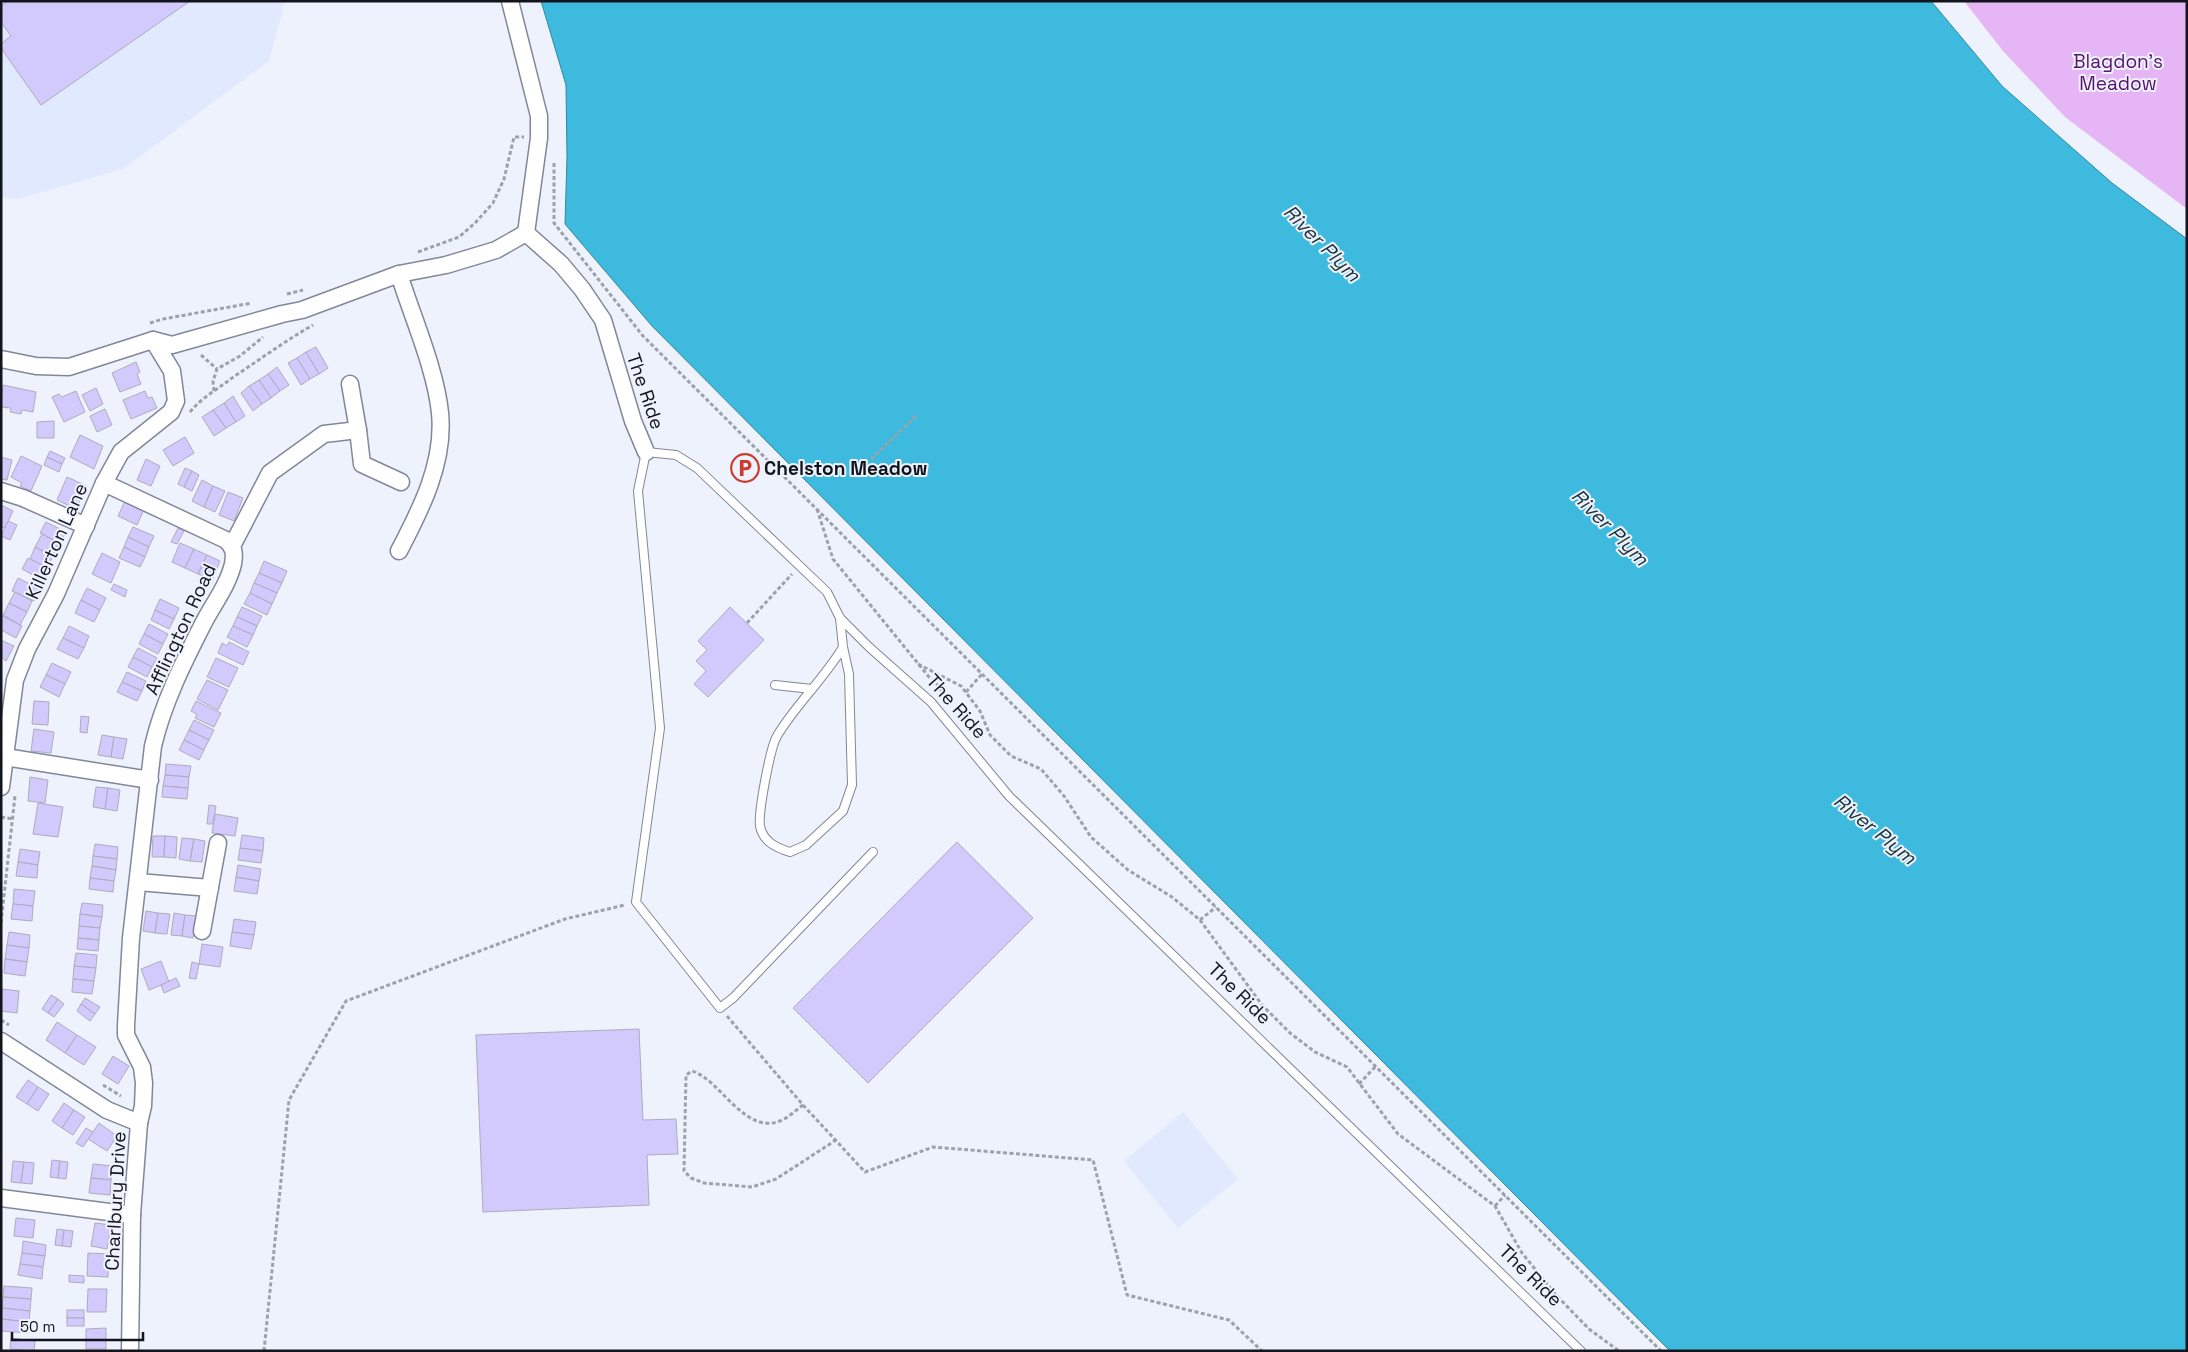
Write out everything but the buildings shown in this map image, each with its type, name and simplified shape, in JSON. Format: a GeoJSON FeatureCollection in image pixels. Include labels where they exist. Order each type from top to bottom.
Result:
{"type":"FeatureCollection","features":[{"type":"Feature","properties":{"kind":"street"},"geometry":{"type":"LineString","coordinates":[[1,359],[36,366],[69,367],[153,340],[172,345],[302,310],[399,274],[446,265],[496,250],[526,233],[539,138],[539,116],[510,1]]}},
{"type":"Feature","properties":{"kind":"street","name":"The Ride"},"geometry":{"type":"LineString","coordinates":[[526,233],[561,264],[582,289],[603,320],[633,422],[646,452]]}},
{"type":"Feature","properties":{"kind":"street"},"geometry":{"type":"LineString","coordinates":[[399,274],[435,385],[440,415],[439,449],[435,468],[420,509],[399,551]]}},
{"type":"Feature","properties":{"kind":"street","name":"Killerton Lane"},"geometry":{"type":"LineString","coordinates":[[8,789],[5,757],[16,676],[28,647],[56,594],[104,483],[121,452],[170,412],[176,402],[172,371],[153,340]]}},
{"type":"Feature","properties":{"kind":"street"},"geometry":{"type":"LineString","coordinates":[[350,384],[362,464],[401,482]]}},
{"type":"Feature","properties":{"kind":"street"},"geometry":{"type":"LineString","coordinates":[[232,546],[270,474],[324,434],[358,430]]}},
{"type":"Feature","properties":{"kind":"street","name":"Afflington Road"},"geometry":{"type":"LineString","coordinates":[[104,483],[226,540],[232,546],[234,553],[233,565],[226,583],[204,622],[158,726],[130,938],[126,1035],[142,1067],[144,1083],[143,1106],[139,1123]]}},
{"type":"Feature","properties":{"kind":"street"},"geometry":{"type":"LineString","coordinates":[[1,491],[23,498],[86,526]]}},
{"type":"Feature","properties":{"kind":"street"},"geometry":{"type":"LineString","coordinates":[[5,757],[150,780]]}},
{"type":"Feature","properties":{"kind":"street"},"geometry":{"type":"LineString","coordinates":[[202,932],[218,843]]}},
{"type":"Feature","properties":{"kind":"street"},"geometry":{"type":"LineString","coordinates":[[138,882],[210,888]]}},
{"type":"Feature","properties":{"kind":"street","name":"Charlbury Drive"},"geometry":{"type":"LineString","coordinates":[[1,1041],[104,1108],[139,1123],[132,1215],[130,1351]]}},
{"type":"Feature","properties":{"kind":"street"},"geometry":{"type":"LineString","coordinates":[[1,1198],[132,1215]]}},
{"type":"Feature","properties":{"kind":"lane","name":"The Ride"},"geometry":{"type":"LineString","coordinates":[[646,452],[676,455],[697,468],[800,566],[827,592],[840,618],[869,647],[931,702],[1009,796],[1581,1351]]}},
{"type":"Feature","properties":{"kind":"lane"},"geometry":{"type":"LineString","coordinates":[[646,452],[638,491],[660,728],[636,902],[720,1008],[733,998],[873,852]]}},
{"type":"Feature","properties":{"kind":"lane"},"geometry":{"type":"LineString","coordinates":[[840,618],[842,647],[849,674],[852,784],[843,811],[806,845],[790,852],[771,845],[760,827],[764,782],[776,738],[812,689],[831,667],[842,647]]}},
{"type":"Feature","properties":{"kind":"lane"},"geometry":{"type":"LineString","coordinates":[[775,685],[812,689]]}},
{"type":"Feature","properties":{"kind":"path"},"geometry":{"type":"LineString","coordinates":[[415,252],[459,237],[475,223],[493,202],[504,179],[514,137],[539,138]]}},
{"type":"Feature","properties":{"kind":"path"},"geometry":{"type":"LineString","coordinates":[[554,156],[554,223],[643,336],[1661,1351]]}},
{"type":"Feature","properties":{"kind":"path"},"geometry":{"type":"LineString","coordinates":[[285,295],[310,288]]}},
{"type":"Feature","properties":{"kind":"path"},"geometry":{"type":"LineString","coordinates":[[144,324],[259,302]]}},
{"type":"Feature","properties":{"kind":"path"},"geometry":{"type":"LineString","coordinates":[[185,418],[196,404],[214,391],[292,336],[315,325]]}},
{"type":"Feature","properties":{"kind":"path"},"geometry":{"type":"LineString","coordinates":[[214,391],[217,369],[240,356],[271,332]]}},
{"type":"Feature","properties":{"kind":"path"},"geometry":{"type":"LineString","coordinates":[[871,459],[918,414]]}},
{"type":"Feature","properties":{"kind":"path"},"geometry":{"type":"LineString","coordinates":[[817,509],[833,560],[918,664],[942,689],[931,702]]}},
{"type":"Feature","properties":{"kind":"path"},"geometry":{"type":"LineString","coordinates":[[747,623],[800,566]]}},
{"type":"Feature","properties":{"kind":"path"},"geometry":{"type":"LineString","coordinates":[[918,664],[961,686],[980,711],[990,735],[1011,756],[1041,769],[1064,796],[1091,837],[1128,870],[1172,897],[1200,920],[1262,1004],[1290,1033],[1315,1052],[1347,1067],[1398,1134],[1495,1206],[1522,1253],[1556,1295],[1589,1329],[1619,1351]]}},
{"type":"Feature","properties":{"kind":"path"},"geometry":{"type":"LineString","coordinates":[[966,692],[982,674]]}},
{"type":"Feature","properties":{"kind":"path"},"geometry":{"type":"LineString","coordinates":[[1,922],[12,819],[8,789]]}},
{"type":"Feature","properties":{"kind":"path"},"geometry":{"type":"LineString","coordinates":[[1,817],[12,819]]}},
{"type":"Feature","properties":{"kind":"path"},"geometry":{"type":"LineString","coordinates":[[264,1351],[289,1100],[346,1001],[565,919],[636,902]]}},
{"type":"Feature","properties":{"kind":"path"},"geometry":{"type":"LineString","coordinates":[[1200,920],[1216,907]]}},
{"type":"Feature","properties":{"kind":"path"},"geometry":{"type":"LineString","coordinates":[[720,1008],[803,1105],[865,1172],[933,1147],[1093,1160],[1128,1295],[1229,1320],[1262,1351]]}},
{"type":"Feature","properties":{"kind":"path"},"geometry":{"type":"LineString","coordinates":[[1,1020],[15,1029]]}},
{"type":"Feature","properties":{"kind":"path"},"geometry":{"type":"LineString","coordinates":[[1359,1084],[1376,1066]]}},
{"type":"Feature","properties":{"kind":"path"},"geometry":{"type":"LineString","coordinates":[[803,1105],[781,1121],[768,1123],[751,1118],[734,1106],[702,1074],[692,1070],[686,1075],[684,1171],[691,1178],[704,1183],[752,1187],[776,1179],[836,1140]]}},
{"type":"Feature","properties":{"kind":"path"},"geometry":{"type":"LineString","coordinates":[[99,1083],[128,1100],[123,1117]]}},
{"type":"Feature","properties":{"kind":"path"},"geometry":{"type":"LineString","coordinates":[[1495,1206],[1505,1195]]}},
{"type":"Feature","properties":{"kind":"shaded area"},"geometry":{"type":"Polygon","coordinates":[[[1,1],[285,1],[269,61],[123,169],[18,199],[1,197],[1,1]]]}},
{"type":"Feature","properties":{"kind":"shaded area"},"geometry":{"type":"Polygon","coordinates":[[[1183,1112],[1238,1179],[1178,1228],[1124,1161],[1183,1112]]]}},
{"type":"Feature","properties":{"kind":"green space","name":"Blagdon's Meadow"},"geometry":{"type":"Polygon","coordinates":[[[1964,1],[2187,1],[2187,209],[2065,117],[2003,51],[1964,1]]]}},
{"type":"Feature","properties":{"kind":"water","name":"River Plym"},"geometry":{"type":"Polygon","coordinates":[[[541,1],[1931,1],[2002,86],[2112,183],[2187,239],[2187,1351],[1670,1351],[652,326],[565,224],[567,157],[566,85],[541,1]]]}},
{"type":"Feature","properties":{"kind":"place","name":"Chelston Meadow"},"geometry":{"type":"Point","coordinates":[745,468]}}]}
